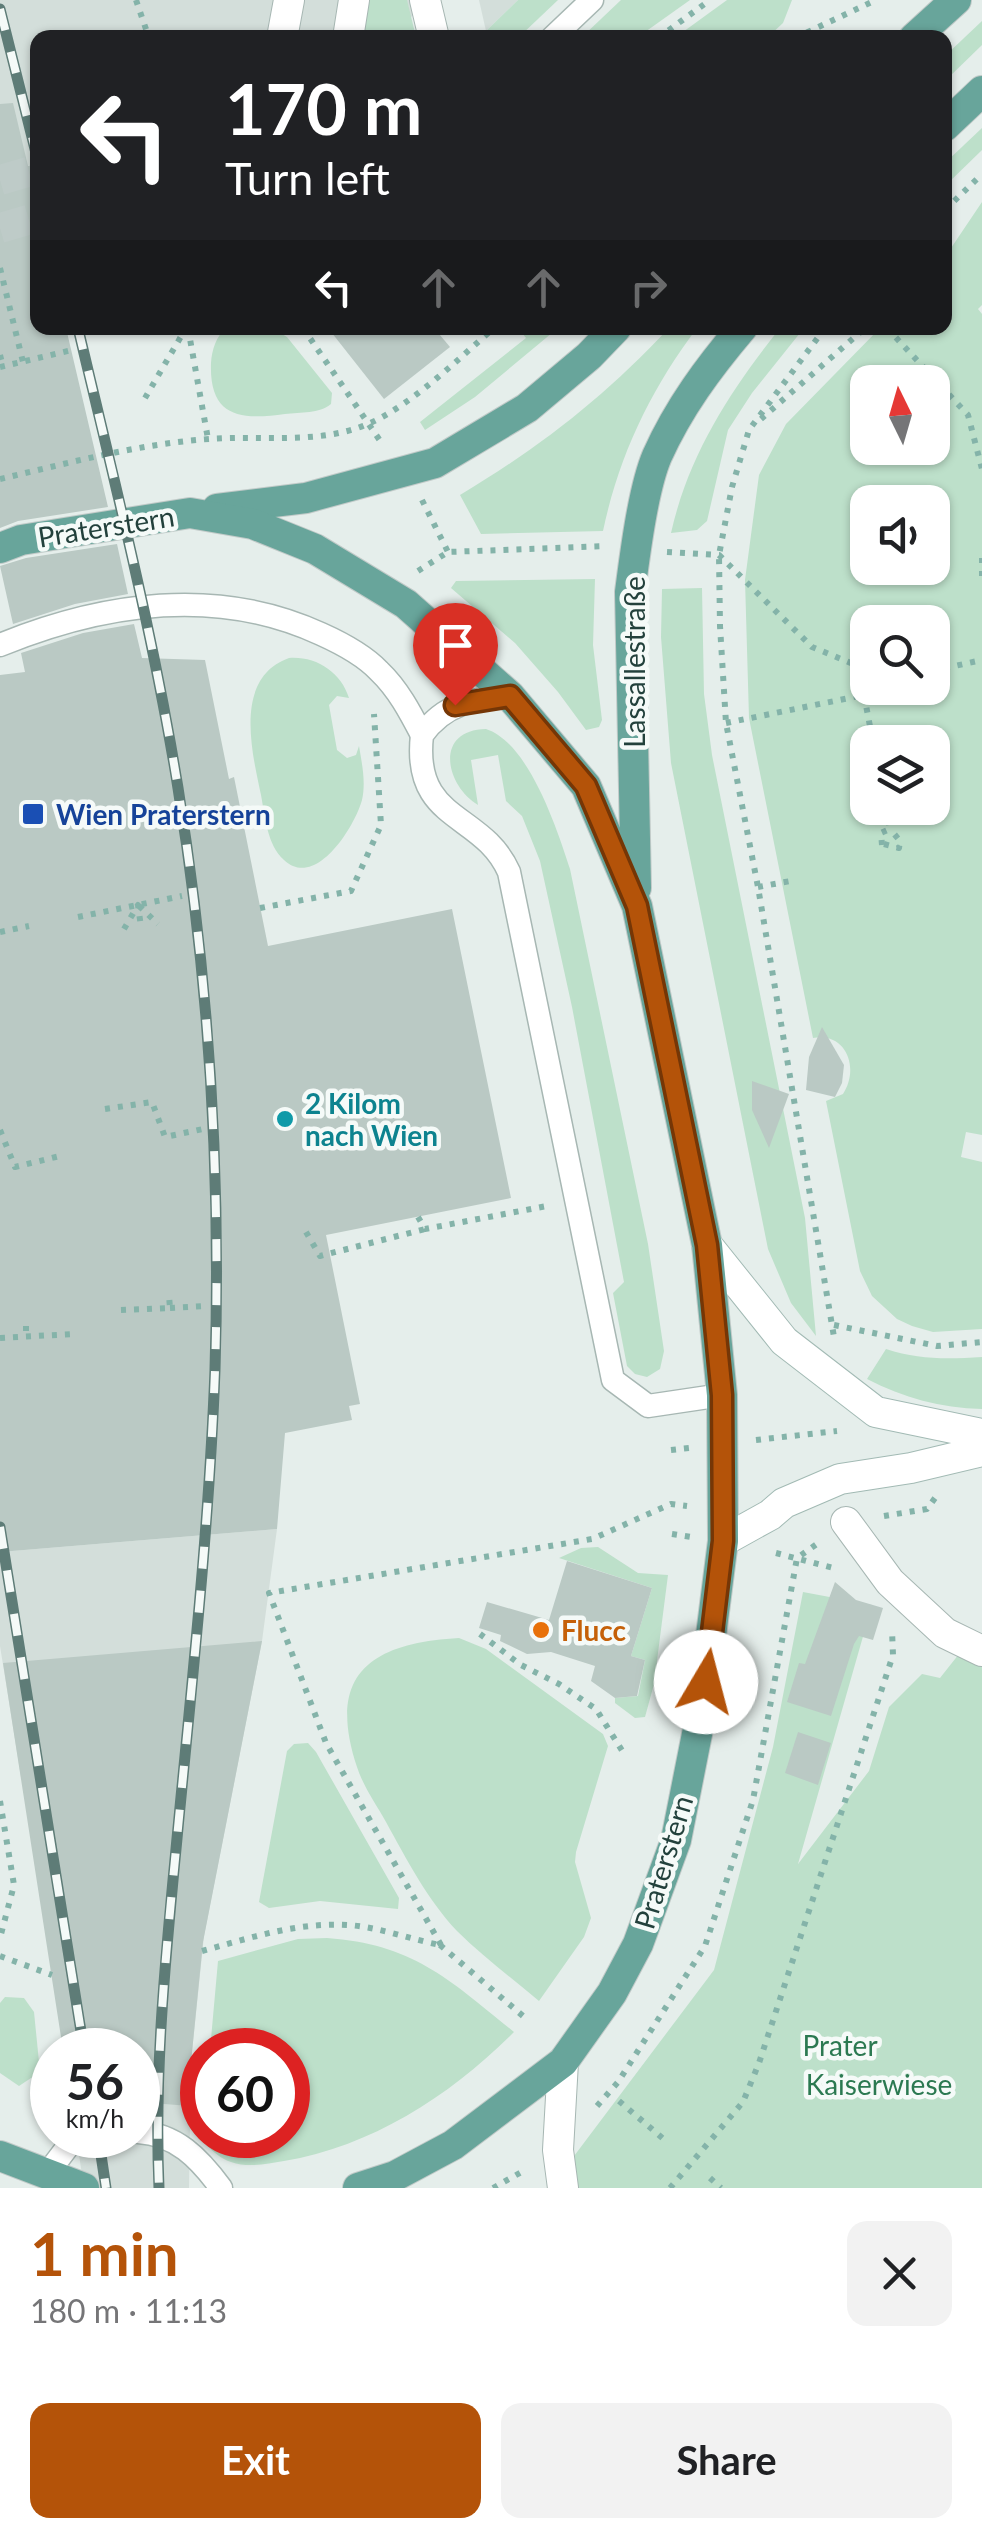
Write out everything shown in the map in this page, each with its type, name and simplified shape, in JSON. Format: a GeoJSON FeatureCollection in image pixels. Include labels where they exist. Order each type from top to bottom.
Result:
{"type":"FeatureCollection","features":[{"type":"Feature","properties":{"kind":"main road"},"geometry":{"type":"LineString","coordinates":[[284,30],[290,0]]}},
{"type":"Feature","properties":{"kind":"main road"},"geometry":{"type":"LineString","coordinates":[[349,30],[354,0]]}},
{"type":"Feature","properties":{"kind":"main road"},"geometry":{"type":"LineString","coordinates":[[425,0],[432,30]]}},
{"type":"Feature","properties":{"kind":"main road"},"geometry":{"type":"LineString","coordinates":[[923,30],[956,0]]}},
{"type":"Feature","properties":{"kind":"main road"},"geometry":{"type":"LineString","coordinates":[[952,119],[982,90]]}},
{"type":"Feature","properties":{"kind":"main road"},"geometry":{"type":"LineString","coordinates":[[190,512],[306,498],[435,463],[527,408],[609,335]]}},
{"type":"Feature","properties":{"kind":"main road","name":"Lassallestraße"},"geometry":{"type":"LineString","coordinates":[[637,906],[630,592],[636,548],[656,458],[699,380],[736,335]]}},
{"type":"Feature","properties":{"kind":"main road","name":"Praterstern"},"geometry":{"type":"LineString","coordinates":[[0,548],[21,540],[190,512],[253,524],[315,550],[406,604],[510,696],[586,786],[637,906],[707,1245],[722,1395],[723,1541],[701,1714],[676,1840],[638,1944],[612,1993],[563,2062],[453,2146],[395,2176],[358,2188]]}},
{"type":"Feature","properties":{"kind":"main road"},"geometry":{"type":"LineString","coordinates":[[707,1245],[784,1341],[876,1412],[982,1434]]}},
{"type":"Feature","properties":{"kind":"main road"},"geometry":{"type":"LineString","coordinates":[[723,1541],[784,1503],[840,1479],[982,1451]]}},
{"type":"Feature","properties":{"kind":"main road"},"geometry":{"type":"LineString","coordinates":[[846,1522],[890,1582],[945,1633],[982,1651]]}},
{"type":"Feature","properties":{"kind":"main road"},"geometry":{"type":"LineString","coordinates":[[563,2062],[558,2150],[563,2188]]}},
{"type":"Feature","properties":{"kind":"main road"},"geometry":{"type":"LineString","coordinates":[[0,2156],[84,2188]]}},
{"type":"Feature","properties":{"kind":"lane"},"geometry":{"type":"LineString","coordinates":[[560,30],[592,0]]}},
{"type":"Feature","properties":{"kind":"lane"},"geometry":{"type":"LineString","coordinates":[[0,645],[94,614],[188,604],[238,607],[301,624],[378,669],[422,735],[422,774],[430,792],[490,845],[509,872],[612,1380],[648,1406],[722,1395]]}},
{"type":"Feature","properties":{"kind":"lane"},"geometry":{"type":"LineString","coordinates":[[422,735],[443,711],[455,705],[510,696]]}},
{"type":"Feature","properties":{"kind":"lane"},"geometry":{"type":"LineString","coordinates":[[160,2137],[190,2152],[220,2188]]}},
{"type":"Feature","properties":{"kind":"lane"},"geometry":{"type":"LineString","coordinates":[[47,2174],[59,2158]]}},
{"type":"Feature","properties":{"kind":"path"},"geometry":{"type":"LineString","coordinates":[[136,0],[146,30]]}},
{"type":"Feature","properties":{"kind":"path"},"geometry":{"type":"LineString","coordinates":[[669,30],[710,0]]}},
{"type":"Feature","properties":{"kind":"path"},"geometry":{"type":"LineString","coordinates":[[812,30],[876,0]]}},
{"type":"Feature","properties":{"kind":"path"},"geometry":{"type":"LineString","coordinates":[[952,205],[982,174]]}},
{"type":"Feature","properties":{"kind":"path"},"geometry":{"type":"LineString","coordinates":[[0,268],[23,362]]}},
{"type":"Feature","properties":{"kind":"path"},"geometry":{"type":"LineString","coordinates":[[145,398],[183,335]]}},
{"type":"Feature","properties":{"kind":"path"},"geometry":{"type":"LineString","coordinates":[[188,335],[208,438]]}},
{"type":"Feature","properties":{"kind":"path"},"geometry":{"type":"LineString","coordinates":[[308,335],[369,424]]}},
{"type":"Feature","properties":{"kind":"path"},"geometry":{"type":"LineString","coordinates":[[0,479],[120,451],[208,438],[334,435],[369,424],[418,391],[486,335]]}},
{"type":"Feature","properties":{"kind":"path"},"geometry":{"type":"LineString","coordinates":[[820,335],[749,430],[732,486],[720,554],[720,626],[726,723],[834,1325],[833,1381]]}},
{"type":"Feature","properties":{"kind":"path"},"geometry":{"type":"LineString","coordinates":[[749,430],[856,335]]}},
{"type":"Feature","properties":{"kind":"path"},"geometry":{"type":"LineString","coordinates":[[894,335],[968,415],[982,469]]}},
{"type":"Feature","properties":{"kind":"path"},"geometry":{"type":"LineString","coordinates":[[0,355],[2,367],[72,350]]}},
{"type":"Feature","properties":{"kind":"path"},"geometry":{"type":"LineString","coordinates":[[448,552],[597,545]]}},
{"type":"Feature","properties":{"kind":"path"},"geometry":{"type":"LineString","coordinates":[[662,552],[720,554],[812,647],[850,663]]}},
{"type":"Feature","properties":{"kind":"path"},"geometry":{"type":"LineString","coordinates":[[982,558],[982,579]]}},
{"type":"Feature","properties":{"kind":"path"},"geometry":{"type":"LineString","coordinates":[[950,666],[982,660]]}},
{"type":"Feature","properties":{"kind":"path"},"geometry":{"type":"LineString","coordinates":[[726,723],[766,719],[850,698]]}},
{"type":"Feature","properties":{"kind":"path"},"geometry":{"type":"LineString","coordinates":[[260,908],[351,892],[381,825],[373,702]]}},
{"type":"Feature","properties":{"kind":"path"},"geometry":{"type":"LineString","coordinates":[[889,825],[900,841],[899,848],[891,851],[883,845],[882,833],[890,829]]}},
{"type":"Feature","properties":{"kind":"path"},"geometry":{"type":"LineString","coordinates":[[758,887],[796,880]]}},
{"type":"Feature","properties":{"kind":"path"},"geometry":{"type":"LineString","coordinates":[[78,917],[182,896]]}},
{"type":"Feature","properties":{"kind":"path"},"geometry":{"type":"LineString","coordinates":[[138,905],[158,924]]}},
{"type":"Feature","properties":{"kind":"path"},"geometry":{"type":"LineString","coordinates":[[138,905],[142,927]]}},
{"type":"Feature","properties":{"kind":"path"},"geometry":{"type":"LineString","coordinates":[[124,930],[138,905]]}},
{"type":"Feature","properties":{"kind":"path"},"geometry":{"type":"LineString","coordinates":[[0,932],[30,926]]}},
{"type":"Feature","properties":{"kind":"path"},"geometry":{"type":"LineString","coordinates":[[105,1110],[152,1102],[165,1137],[203,1129]]}},
{"type":"Feature","properties":{"kind":"path"},"geometry":{"type":"LineString","coordinates":[[0,1130],[15,1167],[60,1156]]}},
{"type":"Feature","properties":{"kind":"path"},"geometry":{"type":"LineString","coordinates":[[306,1232],[320,1256],[548,1206]]}},
{"type":"Feature","properties":{"kind":"path"},"geometry":{"type":"LineString","coordinates":[[418,1217],[425,1230]]}},
{"type":"Feature","properties":{"kind":"path"},"geometry":{"type":"LineString","coordinates":[[169,1296],[170,1308]]}},
{"type":"Feature","properties":{"kind":"path"},"geometry":{"type":"LineString","coordinates":[[121,1310],[206,1306]]}},
{"type":"Feature","properties":{"kind":"path"},"geometry":{"type":"LineString","coordinates":[[834,1325],[937,1346],[982,1342]]}},
{"type":"Feature","properties":{"kind":"path"},"geometry":{"type":"LineString","coordinates":[[26,1326],[26,1336]]}},
{"type":"Feature","properties":{"kind":"path"},"geometry":{"type":"LineString","coordinates":[[0,1338],[73,1334]]}},
{"type":"Feature","properties":{"kind":"path"},"geometry":{"type":"LineString","coordinates":[[759,1440],[837,1431]]}},
{"type":"Feature","properties":{"kind":"path"},"geometry":{"type":"LineString","coordinates":[[523,2016],[441,1945],[326,1743],[269,1593],[592,1539],[671,1504]]}},
{"type":"Feature","properties":{"kind":"path"},"geometry":{"type":"LineString","coordinates":[[558,2150],[618,2082],[706,1946],[753,1800],[797,1558],[846,1522]]}},
{"type":"Feature","properties":{"kind":"path"},"geometry":{"type":"LineString","coordinates":[[670,2188],[743,2102],[760,2063],[893,1655],[890,1582]]}},
{"type":"Feature","properties":{"kind":"path"},"geometry":{"type":"LineString","coordinates":[[480,1634],[596,1710],[623,1752]]}},
{"type":"Feature","properties":{"kind":"path"},"geometry":{"type":"LineString","coordinates":[[0,1802],[14,1885],[0,1938]]}},
{"type":"Feature","properties":{"kind":"path"},"geometry":{"type":"LineString","coordinates":[[202,1951],[272,1932],[318,1925],[352,1925],[441,1945]]}},
{"type":"Feature","properties":{"kind":"path"},"geometry":{"type":"LineString","coordinates":[[0,1956],[52,1974]]}},
{"type":"Feature","properties":{"kind":"path"},"geometry":{"type":"LineString","coordinates":[[619,2101],[667,2142]]}},
{"type":"Feature","properties":{"kind":"path"},"geometry":{"type":"LineString","coordinates":[[710,2178],[721,2188]]}},
{"type":"Feature","properties":{"kind":"shaded area"},"geometry":{"type":"Polygon","coordinates":[[[0,0],[424,0],[424,9],[390,30],[30,30],[30,165],[0,174],[0,0]]]}},
{"type":"Feature","properties":{"kind":"shaded area"},"geometry":{"type":"Polygon","coordinates":[[[479,0],[518,0],[487,30],[479,0]]]}},
{"type":"Feature","properties":{"kind":"shaded area"},"geometry":{"type":"Polygon","coordinates":[[[277,1529],[262,1641],[204,1936],[195,2028],[180,2028],[180,2158],[189,2158],[189,2188],[84,2188],[79,2158],[160,2158],[160,2028],[129,2028],[21,1777],[0,1646],[0,1552],[277,1529]]]}},
{"type":"Feature","properties":{"kind":"green space"},"geometry":{"type":"Polygon","coordinates":[[[367,0],[407,0],[414,30],[361,30],[367,0]]]}},
{"type":"Feature","properties":{"kind":"green space"},"geometry":{"type":"Polygon","coordinates":[[[518,0],[558,0],[526,30],[487,30],[518,0]]]}},
{"type":"Feature","properties":{"kind":"green space"},"geometry":{"type":"Polygon","coordinates":[[[621,0],[690,0],[648,30],[589,30],[621,0]]]}},
{"type":"Feature","properties":{"kind":"green space"},"geometry":{"type":"Polygon","coordinates":[[[727,0],[792,0],[783,23],[776,30],[686,30],[727,0]]]}},
{"type":"Feature","properties":{"kind":"green space"},"geometry":{"type":"Polygon","coordinates":[[[982,21],[982,45],[952,74],[952,49],[982,21]]]}},
{"type":"Feature","properties":{"kind":"green space"},"geometry":{"type":"Polygon","coordinates":[[[982,128],[982,150],[952,179],[952,156],[982,128]]]}},
{"type":"Feature","properties":{"kind":"green space"},"geometry":{"type":"Polygon","coordinates":[[[982,202],[982,305],[978,309],[982,314],[982,1135],[966,1132],[961,1157],[982,1162],[982,1329],[933,1332],[897,1319],[872,1296],[860,1271],[826,1101],[843,1094],[850,1063],[834,1041],[813,1038],[749,718],[745,580],[759,475],[786,424],[873,335],[952,335],[952,247],[982,202]]]}},
{"type":"Feature","properties":{"kind":"green space"},"geometry":{"type":"Polygon","coordinates":[[[220,335],[284,335],[332,393],[331,404],[315,411],[269,416],[231,411],[222,405],[212,381],[214,348],[220,335]]]}},
{"type":"Feature","properties":{"kind":"green space"},"geometry":{"type":"Polygon","coordinates":[[[524,335],[550,335],[475,397],[425,430],[420,422],[526,338],[524,335]]]}},
{"type":"Feature","properties":{"kind":"green space"},"geometry":{"type":"Polygon","coordinates":[[[662,335],[692,335],[639,424],[618,476],[603,531],[481,534],[460,495],[571,419],[662,335]]]}},
{"type":"Feature","properties":{"kind":"green space"},"geometry":{"type":"Polygon","coordinates":[[[775,335],[798,335],[728,430],[707,521],[697,530],[671,533],[700,449],[775,335]]]}},
{"type":"Feature","properties":{"kind":"green space"},"geometry":{"type":"Polygon","coordinates":[[[595,579],[593,645],[602,720],[599,727],[586,730],[515,643],[451,588],[456,581],[595,579]]]}},
{"type":"Feature","properties":{"kind":"green space"},"geometry":{"type":"Polygon","coordinates":[[[702,588],[704,694],[712,755],[805,1218],[816,1336],[791,1303],[768,1249],[671,763],[661,637],[662,589],[702,588]]]}},
{"type":"Feature","properties":{"kind":"green space"},"geometry":{"type":"Polygon","coordinates":[[[289,658],[318,663],[340,680],[349,698],[337,696],[329,705],[337,750],[347,758],[356,755],[359,746],[363,773],[362,800],[351,825],[332,851],[309,867],[296,867],[284,860],[270,838],[251,738],[253,699],[260,682],[271,668],[289,658]]]}},
{"type":"Feature","properties":{"kind":"green space"},"geometry":{"type":"Polygon","coordinates":[[[486,729],[501,737],[528,769],[549,811],[570,869],[648,1244],[664,1351],[660,1369],[647,1377],[635,1374],[627,1366],[613,1293],[624,1282],[540,861],[522,816],[506,801],[498,755],[471,760],[478,805],[458,785],[452,772],[452,748],[458,738],[486,729]]]}},
{"type":"Feature","properties":{"kind":"green space"},"geometry":{"type":"Polygon","coordinates":[[[886,1349],[934,1358],[982,1357],[982,1409],[923,1401],[867,1379],[886,1349]]]}},
{"type":"Feature","properties":{"kind":"green space"},"geometry":{"type":"Polygon","coordinates":[[[598,1547],[638,1573],[668,1575],[654,1684],[645,1717],[635,1718],[615,1703],[615,1698],[638,1696],[645,1660],[631,1656],[652,1588],[559,1558],[581,1548],[598,1547]]]}},
{"type":"Feature","properties":{"kind":"green space","name":"Prater"},"geometry":{"type":"Polygon","coordinates":[[[803,1592],[872,1605],[798,1864],[869,1771],[889,1707],[922,1674],[940,1678],[974,1635],[982,1638],[982,2188],[550,2188],[714,1970],[773,1747],[803,1592]]]}},
{"type":"Feature","properties":{"kind":"green space"},"geometry":{"type":"Polygon","coordinates":[[[459,1638],[486,1649],[603,1734],[608,1746],[575,1862],[591,1918],[584,1937],[539,2001],[457,1931],[436,1906],[366,1788],[349,1735],[347,1708],[352,1687],[363,1670],[380,1656],[402,1647],[459,1638]]]}},
{"type":"Feature","properties":{"kind":"green space"},"geometry":{"type":"Polygon","coordinates":[[[308,1743],[399,1898],[398,1909],[320,1901],[269,1908],[259,1902],[287,1751],[294,1744],[308,1743]]]}},
{"type":"Feature","properties":{"kind":"green space"},"geometry":{"type":"Polygon","coordinates":[[[298,1939],[357,1942],[407,1957],[449,1981],[514,2032],[464,2077],[409,2114],[349,2143],[310,2155],[310,2028],[212,2028],[218,1961],[298,1939]]]}},
{"type":"Feature","properties":{"kind":"green space"},"geometry":{"type":"Polygon","coordinates":[[[5,1997],[24,1998],[34,2012],[36,2028],[30,2028],[30,2079],[19,2086],[0,2073],[0,2003],[5,1997]]]}},
{"type":"Feature","properties":{"kind":"green space"},"geometry":{"type":"Polygon","coordinates":[[[222,2158],[298,2158],[250,2165],[222,2158]]]}},
{"type":"Feature","properties":{"kind":"building"},"geometry":{"type":"Polygon","coordinates":[[[13,103],[30,165],[30,335],[68,335],[108,507],[18,521],[0,528],[0,104],[13,103]]]}},
{"type":"Feature","properties":{"kind":"building"},"geometry":{"type":"Polygon","coordinates":[[[334,335],[440,335],[450,347],[384,399],[334,335]]]}},
{"type":"Feature","properties":{"kind":"building"},"geometry":{"type":"Polygon","coordinates":[[[117,544],[128,594],[75,604],[13,624],[0,566],[26,558],[117,544]]]}},
{"type":"Feature","properties":{"kind":"building","name":"Wien Praterstern"},"geometry":{"type":"Polygon","coordinates":[[[134,624],[142,658],[205,660],[229,779],[234,777],[268,946],[452,909],[511,1198],[326,1235],[360,1404],[349,1406],[352,1420],[285,1433],[277,1529],[0,1552],[0,675],[25,672],[21,653],[83,633],[134,624]]]}},
{"type":"Feature","properties":{"kind":"building"},"geometry":{"type":"Polygon","coordinates":[[[822,1027],[844,1065],[835,1097],[806,1090],[809,1057],[822,1027]]]}},
{"type":"Feature","properties":{"kind":"building"},"geometry":{"type":"Polygon","coordinates":[[[752,1081],[789,1094],[769,1148],[752,1110],[752,1081]]]}},
{"type":"Feature","properties":{"kind":"building","name":"Flucc"},"geometry":{"type":"Polygon","coordinates":[[[567,1561],[652,1588],[631,1656],[645,1660],[637,1696],[615,1698],[591,1681],[595,1666],[551,1652],[527,1654],[500,1641],[501,1635],[479,1628],[487,1602],[549,1620],[567,1561]]]}},
{"type":"Feature","properties":{"kind":"building"},"geometry":{"type":"Polygon","coordinates":[[[835,1582],[856,1600],[883,1608],[873,1640],[859,1636],[854,1644],[831,1716],[787,1702],[799,1663],[805,1664],[835,1582]]]}},
{"type":"Feature","properties":{"kind":"building"},"geometry":{"type":"Polygon","coordinates":[[[262,1641],[203,1942],[194,2028],[180,2028],[180,2105],[160,2104],[160,2028],[60,2028],[3,1663],[262,1641]]]}},
{"type":"Feature","properties":{"kind":"building"},"geometry":{"type":"Polygon","coordinates":[[[798,1732],[831,1743],[818,1785],[785,1773],[798,1732]]]}},
{"type":"Feature","properties":{"kind":"tunnel"},"geometry":{"type":"LineString","coordinates":[[0,180],[30,171]]}},
{"type":"Feature","properties":{"kind":"tunnel"},"geometry":{"type":"LineString","coordinates":[[0,228],[30,219]]}},
{"type":"Feature","properties":{"kind":"railway"},"geometry":{"type":"LineString","coordinates":[[0,9],[30,129]]}},
{"type":"Feature","properties":{"kind":"railway"},"geometry":{"type":"LineString","coordinates":[[80,335],[145,614],[178,788],[198,933],[214,1151],[216,1297],[212,1430],[164,1976],[158,2103],[159,2188]]}},
{"type":"Feature","properties":{"kind":"railway"},"geometry":{"type":"LineString","coordinates":[[0,1527],[80,2028]]}},
{"type":"Feature","properties":{"kind":"railway"},"geometry":{"type":"LineString","coordinates":[[101,2158],[106,2188]]}},
{"type":"Feature","properties":{"kind":"place","name":"Wien Praterstern"},"geometry":{"type":"Point","coordinates":[33,814]}},
{"type":"Feature","properties":{"kind":"place","name":"2 Kilom nach Wien"},"geometry":{"type":"Point","coordinates":[285,1119]}},
{"type":"Feature","properties":{"kind":"place","name":"Flucc"},"geometry":{"type":"Point","coordinates":[541,1630]}},
{"type":"Feature","properties":{"kind":"route"},"geometry":{"type":"LineString","coordinates":[[455,705],[510,696],[586,786],[637,906],[707,1245],[722,1395],[723,1541],[706,1682]]}},
{"type":"Feature","properties":{"kind":"park label","name":"Kaiserwiese"},"geometry":{"type":"Point","coordinates":[879,2084]}}]}
